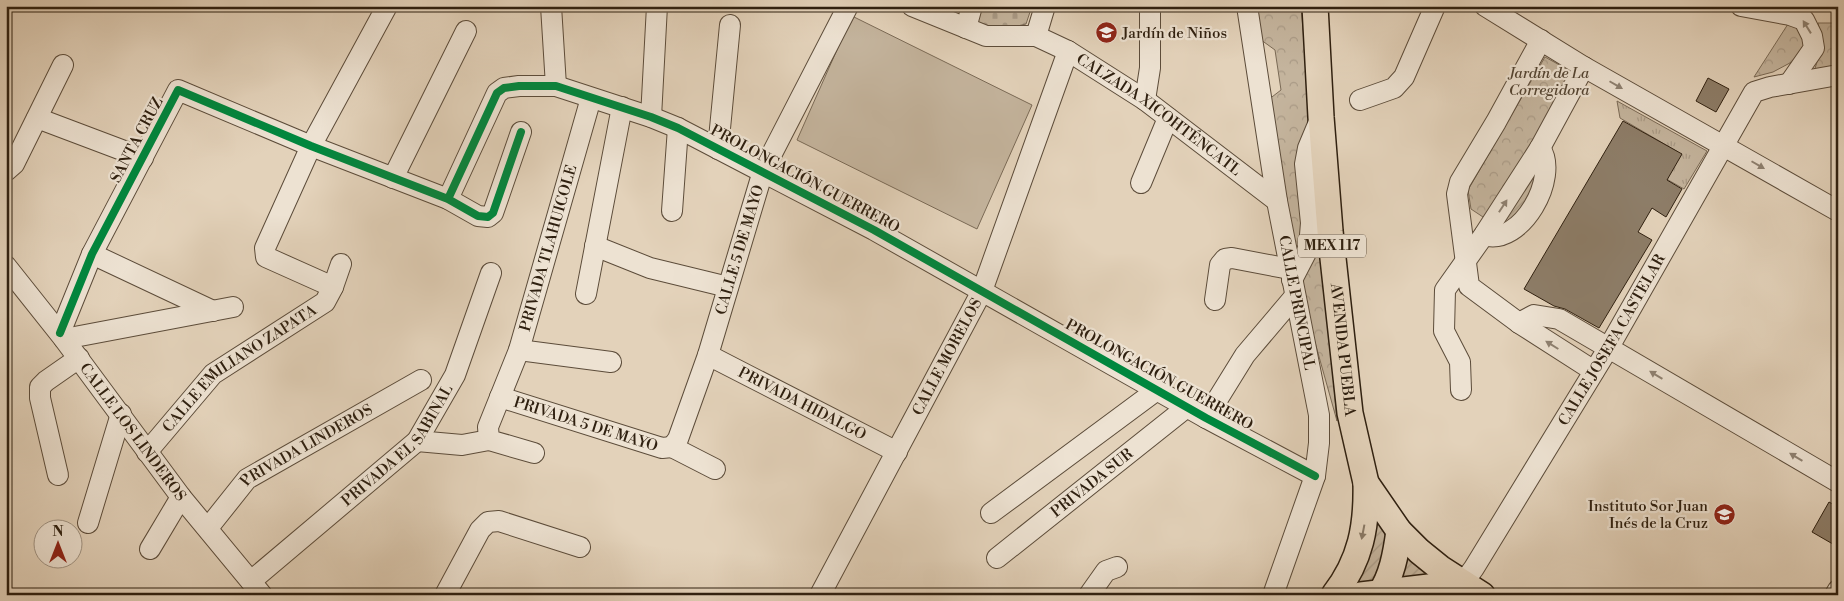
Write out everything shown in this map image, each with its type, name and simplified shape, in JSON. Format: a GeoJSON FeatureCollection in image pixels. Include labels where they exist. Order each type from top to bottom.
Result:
{"type":"FeatureCollection","features":[{"type":"Feature","properties":{"kind":"main road","name":"AVENIDA PUEBLA"},"geometry":{"type":"LineString","coordinates":[[1315,6],[1330,231],[1350,413],[1366,483],[1399,531]]}},
{"type":"Feature","properties":{"kind":"main road"},"geometry":{"type":"LineString","coordinates":[[1334,595],[1347,578],[1357,555],[1366,508],[1366,483]]}},
{"type":"Feature","properties":{"kind":"main road"},"geometry":{"type":"LineString","coordinates":[[1399,531],[1396,552],[1374,594],[1465,591]]}},
{"type":"Feature","properties":{"kind":"main road","name":"MEX 117"},"geometry":{"type":"LineString","coordinates":[[1399,531],[1465,591]]}},
{"type":"Feature","properties":{"kind":"street"},"geometry":{"type":"LineString","coordinates":[[333,287],[266,257],[264,253],[311,146],[387,6]]}},
{"type":"Feature","properties":{"kind":"street"},"geometry":{"type":"LineString","coordinates":[[551,6],[556,86]]}},
{"type":"Feature","properties":{"kind":"street"},"geometry":{"type":"LineString","coordinates":[[651,117],[657,6]]}},
{"type":"Feature","properties":{"kind":"street","name":"CALLE 5 DE MAYO"},"geometry":{"type":"LineString","coordinates":[[672,447],[678,439],[708,355],[763,172],[848,6]]}},
{"type":"Feature","properties":{"kind":"street"},"geometry":{"type":"LineString","coordinates":[[912,6],[986,36],[1036,36],[1045,6]]}},
{"type":"Feature","properties":{"kind":"street"},"geometry":{"type":"LineString","coordinates":[[966,28],[972,6]]}},
{"type":"Feature","properties":{"kind":"street"},"geometry":{"type":"LineString","coordinates":[[1145,100],[1150,68],[1150,6]]}},
{"type":"Feature","properties":{"kind":"street","name":"CALLE PRINCIPAL"},"geometry":{"type":"LineString","coordinates":[[1247,6],[1277,201],[1319,415],[1319,444],[1315,476],[1273,595]]}},
{"type":"Feature","properties":{"kind":"street"},"geometry":{"type":"LineString","coordinates":[[1360,100],[1394,88],[1404,77],[1434,6]]}},
{"type":"Feature","properties":{"kind":"street"},"geometry":{"type":"LineString","coordinates":[[1485,6],[1584,67],[1838,211]]}},
{"type":"Feature","properties":{"kind":"street"},"geometry":{"type":"LineString","coordinates":[[1741,6],[1790,15],[1804,20],[1812,36],[1814,48],[1789,84]]}},
{"type":"Feature","properties":{"kind":"street"},"geometry":{"type":"LineString","coordinates":[[718,149],[730,25]]}},
{"type":"Feature","properties":{"kind":"street"},"geometry":{"type":"LineString","coordinates":[[393,178],[466,31]]}},
{"type":"Feature","properties":{"kind":"street","name":"CALZADA XICOHTÉNCATL"},"geometry":{"type":"LineString","coordinates":[[1036,36],[1068,51],[1145,100],[1277,201]]}},
{"type":"Feature","properties":{"kind":"street"},"geometry":{"type":"LineString","coordinates":[[1540,40],[1496,122],[1460,182],[1457,194],[1469,286],[1519,323],[1594,371]]}},
{"type":"Feature","properties":{"kind":"street","name":"CALLE MORELOS"},"geometry":{"type":"LineString","coordinates":[[820,595],[982,291],[1068,51]]}},
{"type":"Feature","properties":{"kind":"street"},"geometry":{"type":"LineString","coordinates":[[6,171],[14,164],[63,65]]}},
{"type":"Feature","properties":{"kind":"street"},"geometry":{"type":"LineString","coordinates":[[1461,390],[1460,362],[1444,331],[1445,290],[1466,262],[1540,148],[1584,67]]}},
{"type":"Feature","properties":{"kind":"street"},"geometry":{"type":"LineString","coordinates":[[1789,84],[1838,75]]}},
{"type":"Feature","properties":{"kind":"street","name":"CALLE JOSEFA CASTELAR"},"geometry":{"type":"LineString","coordinates":[[1465,591],[1474,568],[1609,347],[1754,92],[1789,84]]}},
{"type":"Feature","properties":{"kind":"street","name":"PROLONGACIÓN GUERRERO"},"geometry":{"type":"LineString","coordinates":[[448,199],[497,93],[504,88],[519,86],[556,86],[651,117],[678,128],[874,230],[1206,418],[1315,476]]}},
{"type":"Feature","properties":{"kind":"street","name":"SANTA CRUZ"},"geometry":{"type":"LineString","coordinates":[[62,336],[92,254],[178,90],[311,146]]}},
{"type":"Feature","properties":{"kind":"street","name":"PRIVADA TLAHUICOLE"},"geometry":{"type":"LineString","coordinates":[[489,440],[488,427],[519,350],[591,98]]}},
{"type":"Feature","properties":{"kind":"street"},"geometry":{"type":"LineString","coordinates":[[586,294],[622,108]]}},
{"type":"Feature","properties":{"kind":"street"},"geometry":{"type":"LineString","coordinates":[[1206,418],[1292,282],[1309,247],[1311,222],[1305,164],[1308,148],[1321,117]]}},
{"type":"Feature","properties":{"kind":"street"},"geometry":{"type":"LineString","coordinates":[[37,118],[143,158]]}},
{"type":"Feature","properties":{"kind":"street"},"geometry":{"type":"LineString","coordinates":[[1141,183],[1168,118]]}},
{"type":"Feature","properties":{"kind":"street"},"geometry":{"type":"LineString","coordinates":[[672,210],[678,128]]}},
{"type":"Feature","properties":{"kind":"street"},"geometry":{"type":"LineString","coordinates":[[311,146],[448,199],[478,216],[488,217],[493,213],[521,132]]}},
{"type":"Feature","properties":{"kind":"street"},"geometry":{"type":"LineString","coordinates":[[1484,234],[1490,236],[1504,233],[1523,222],[1535,206],[1544,182],[1547,163],[1540,148]]}},
{"type":"Feature","properties":{"kind":"street"},"geometry":{"type":"LineString","coordinates":[[595,246],[650,268],[728,288]]}},
{"type":"Feature","properties":{"kind":"street"},"geometry":{"type":"LineString","coordinates":[[92,254],[213,311]]}},
{"type":"Feature","properties":{"kind":"street"},"geometry":{"type":"LineString","coordinates":[[1215,300],[1220,265],[1225,259],[1232,258],[1292,282]]}},
{"type":"Feature","properties":{"kind":"street","name":"CALLE EMILIANO ZAPATA"},"geometry":{"type":"LineString","coordinates":[[147,452],[213,374],[325,302],[333,287],[341,264]]}},
{"type":"Feature","properties":{"kind":"street","name":"CALLE LOS LINDEROS"},"geometry":{"type":"LineString","coordinates":[[6,266],[79,358],[181,497],[257,588]]}},
{"type":"Feature","properties":{"kind":"street","name":"PRIVADA EL SABINAL"},"geometry":{"type":"LineString","coordinates":[[257,588],[417,441],[455,375],[491,273]]}},
{"type":"Feature","properties":{"kind":"street"},"geometry":{"type":"LineString","coordinates":[[62,336],[233,307]]}},
{"type":"Feature","properties":{"kind":"street"},"geometry":{"type":"LineString","coordinates":[[1519,323],[1534,315],[1559,319],[1838,482]]}},
{"type":"Feature","properties":{"kind":"street"},"geometry":{"type":"LineString","coordinates":[[519,350],[611,362]]}},
{"type":"Feature","properties":{"kind":"street","name":"PRIVADA HIDALGO"},"geometry":{"type":"LineString","coordinates":[[708,355],[897,452]]}},
{"type":"Feature","properties":{"kind":"street"},"geometry":{"type":"LineString","coordinates":[[58,475],[40,398],[40,387],[79,358]]}},
{"type":"Feature","properties":{"kind":"street","name":"PRIVADA LINDEROS"},"geometry":{"type":"LineString","coordinates":[[208,528],[247,479],[421,380]]}},
{"type":"Feature","properties":{"kind":"street"},"geometry":{"type":"LineString","coordinates":[[991,514],[1157,390]]}},
{"type":"Feature","properties":{"kind":"street","name":"PRIVADA 5 DE MAYO"},"geometry":{"type":"LineString","coordinates":[[500,397],[662,448],[672,447],[715,469]]}},
{"type":"Feature","properties":{"kind":"street","name":"PRIVADA SUR"},"geometry":{"type":"LineString","coordinates":[[996,558],[1187,407]]}},
{"type":"Feature","properties":{"kind":"street"},"geometry":{"type":"LineString","coordinates":[[88,523],[120,414]]}},
{"type":"Feature","properties":{"kind":"street"},"geometry":{"type":"LineString","coordinates":[[417,441],[462,445],[489,440],[534,453]]}},
{"type":"Feature","properties":{"kind":"street"},"geometry":{"type":"LineString","coordinates":[[150,549],[181,497]]}},
{"type":"Feature","properties":{"kind":"street"},"geometry":{"type":"LineString","coordinates":[[445,595],[480,530],[488,522],[499,521],[580,547]]}},
{"type":"Feature","properties":{"kind":"street"},"geometry":{"type":"LineString","coordinates":[[1089,595],[1106,571],[1117,567]]}},
{"type":"Feature","properties":{"kind":"street"},"geometry":{"type":"LineString","coordinates":[[1835,595],[1838,590]]}},
{"type":"Feature","properties":{"kind":"green space"},"geometry":{"type":"Polygon","coordinates":[[[933,6],[1032,6],[1026,24],[996,31],[933,6]]]}},
{"type":"Feature","properties":{"kind":"green space"},"geometry":{"type":"Polygon","coordinates":[[[1252,6],[1301,6],[1337,421],[1299,285],[1268,100],[1281,90],[1275,50],[1257,37],[1252,6]]]}},
{"type":"Feature","properties":{"kind":"green space"},"geometry":{"type":"Polygon","coordinates":[[[852,16],[1032,105],[977,229],[797,140],[852,16]]]}},
{"type":"Feature","properties":{"kind":"green space"},"geometry":{"type":"Polygon","coordinates":[[[1818,23],[1838,23],[1838,72],[1812,77],[1820,50],[1818,23]]]}},
{"type":"Feature","properties":{"kind":"green space"},"geometry":{"type":"Polygon","coordinates":[[[1788,24],[1800,25],[1807,35],[1803,56],[1773,72],[1754,77],[1788,24]]]}},
{"type":"Feature","properties":{"kind":"green space","name":"Jardín de La Corregidora"},"geometry":{"type":"Polygon","coordinates":[[[1545,57],[1574,73],[1486,219],[1471,209],[1468,190],[1545,57]]]}},
{"type":"Feature","properties":{"kind":"green space"},"geometry":{"type":"Polygon","coordinates":[[[1617,101],[1707,151],[1684,189],[1663,177],[1678,152],[1620,118],[1617,101]]]}},
{"type":"Feature","properties":{"kind":"green space"},"geometry":{"type":"Polygon","coordinates":[[[1536,157],[1543,167],[1520,218],[1489,231],[1536,157]]]}},
{"type":"Feature","properties":{"kind":"green space"},"geometry":{"type":"Polygon","coordinates":[[[1374,518],[1388,535],[1377,583],[1353,585],[1374,518]]]}},
{"type":"Feature","properties":{"kind":"green space"},"geometry":{"type":"Polygon","coordinates":[[[1401,551],[1431,577],[1395,582],[1401,551]]]}},
{"type":"Feature","properties":{"kind":"building"},"geometry":{"type":"Polygon","coordinates":[[[1708,78],[1729,89],[1716,112],[1696,101],[1708,78]]]}},
{"type":"Feature","properties":{"kind":"building"},"geometry":{"type":"Polygon","coordinates":[[[1623,121],[1682,154],[1667,180],[1682,189],[1666,217],[1652,208],[1638,232],[1652,240],[1599,328],[1524,289],[1623,121]]]}},
{"type":"Feature","properties":{"kind":"building"},"geometry":{"type":"Polygon","coordinates":[[[1829,502],[1838,507],[1838,547],[1812,532],[1829,502]]]}},
{"type":"Feature","properties":{"kind":"cycle path"},"geometry":{"type":"LineString","coordinates":[[448,199],[497,93],[504,88],[519,86],[556,86],[651,117],[678,128],[874,230],[1206,418],[1315,476]]}},
{"type":"Feature","properties":{"kind":"cycle path"},"geometry":{"type":"LineString","coordinates":[[60,333],[92,254],[178,90],[311,146],[448,199],[478,216],[488,217],[493,213],[521,132]]}},
{"type":"Feature","properties":{"kind":"place","name":"Jardín de Niños"},"geometry":{"type":"Point","coordinates":[1106,33]}},
{"type":"Feature","properties":{"kind":"place","name":"Instituto Sor Juan Inés de la Cruz"},"geometry":{"type":"Point","coordinates":[1724,515]}}]}
